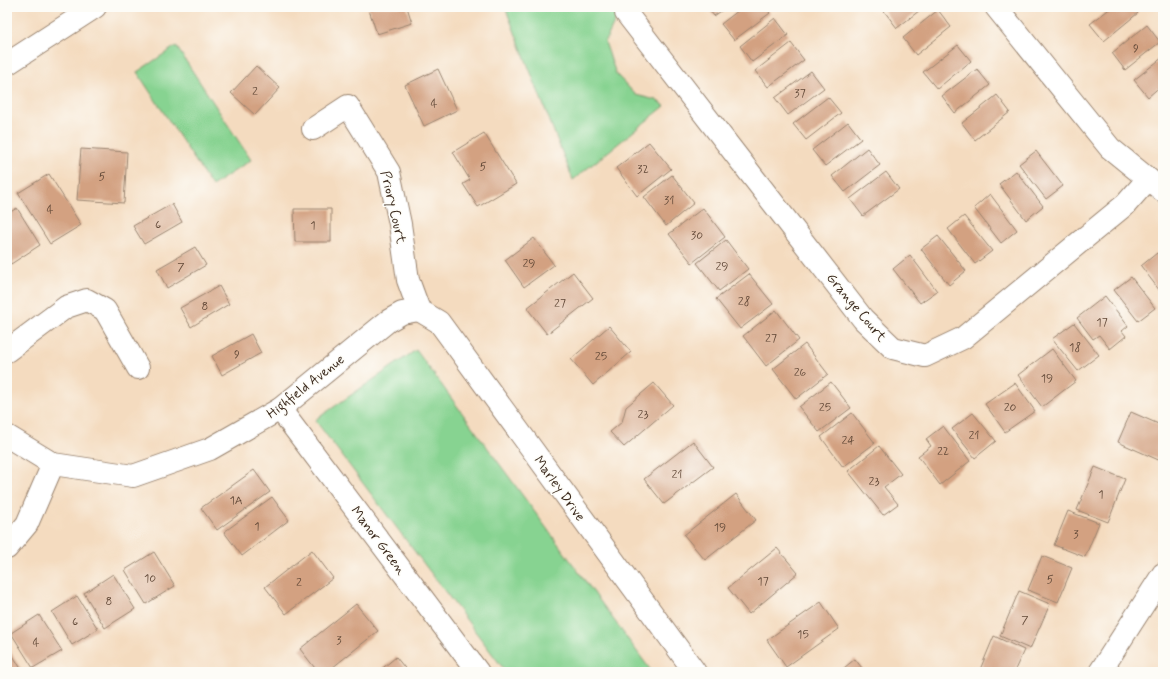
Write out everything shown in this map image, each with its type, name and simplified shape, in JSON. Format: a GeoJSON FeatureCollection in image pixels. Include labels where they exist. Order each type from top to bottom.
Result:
{"type":"FeatureCollection","features":[{"type":"Feature","properties":{"kind":"street"},"geometry":{"type":"LineString","coordinates":[[7,64],[95,7]]}},
{"type":"Feature","properties":{"kind":"street","name":"Grange Court"},"geometry":{"type":"LineString","coordinates":[[626,13],[863,319],[893,348],[925,356],[963,338],[1126,204],[1156,185],[1110,148],[996,7]]}},
{"type":"Feature","properties":{"kind":"street","name":"Priory Court"},"geometry":{"type":"LineString","coordinates":[[313,128],[348,106],[389,172],[400,224],[408,280],[419,310]]}},
{"type":"Feature","properties":{"kind":"street"},"geometry":{"type":"LineString","coordinates":[[7,350],[66,307],[87,300],[104,310],[138,368]]}},
{"type":"Feature","properties":{"kind":"street","name":"Highfield Avenue"},"geometry":{"type":"LineString","coordinates":[[7,436],[53,464],[133,476],[210,449],[280,409],[388,321],[402,313],[419,310]]}},
{"type":"Feature","properties":{"kind":"street","name":"Marley Drive"},"geometry":{"type":"LineString","coordinates":[[419,310],[439,322],[695,672]]}},
{"type":"Feature","properties":{"kind":"street","name":"Manor Green"},"geometry":{"type":"LineString","coordinates":[[280,409],[478,672]]}},
{"type":"Feature","properties":{"kind":"street"},"geometry":{"type":"LineString","coordinates":[[7,548],[27,524],[53,464]]}},
{"type":"Feature","properties":{"kind":"street"},"geometry":{"type":"LineString","coordinates":[[1100,672],[1163,574]]}},
{"type":"Feature","properties":{"kind":"green space"},"geometry":{"type":"Polygon","coordinates":[[[505,7],[634,7],[615,21],[605,42],[616,74],[636,95],[656,100],[665,106],[573,180],[505,7]]]}},
{"type":"Feature","properties":{"kind":"green space"},"geometry":{"type":"Polygon","coordinates":[[[176,46],[251,160],[212,186],[137,72],[176,46]]]}},
{"type":"Feature","properties":{"kind":"green space"},"geometry":{"type":"Polygon","coordinates":[[[416,350],[652,672],[506,672],[315,420],[416,350]]]}},
{"type":"Feature","properties":{"kind":"building"},"geometry":{"type":"Polygon","coordinates":[[[368,7],[407,7],[412,23],[377,34],[368,7]]]}},
{"type":"Feature","properties":{"kind":"building"},"geometry":{"type":"Polygon","coordinates":[[[707,7],[727,7],[714,16],[707,7]]]}},
{"type":"Feature","properties":{"kind":"building"},"geometry":{"type":"Polygon","coordinates":[[[743,7],[765,7],[770,13],[734,40],[721,24],[743,7]]]}},
{"type":"Feature","properties":{"kind":"building"},"geometry":{"type":"Polygon","coordinates":[[[889,7],[924,7],[897,28],[884,11],[889,7]]]}},
{"type":"Feature","properties":{"kind":"building"},"geometry":{"type":"Polygon","coordinates":[[[1112,7],[1134,7],[1138,13],[1104,41],[1090,24],[1112,7]]]}},
{"type":"Feature","properties":{"kind":"building"},"geometry":{"type":"Polygon","coordinates":[[[938,10],[951,27],[916,55],[903,38],[938,10]]]}},
{"type":"Feature","properties":{"kind":"building"},"geometry":{"type":"Polygon","coordinates":[[[775,18],[788,35],[752,62],[740,46],[775,18]]]}},
{"type":"Feature","properties":{"kind":"building"},"geometry":{"type":"Polygon","coordinates":[[[1147,25],[1160,42],[1125,70],[1112,53],[1147,25]]]}},
{"type":"Feature","properties":{"kind":"building"},"geometry":{"type":"Polygon","coordinates":[[[791,43],[804,60],[768,87],[755,71],[791,43]]]}},
{"type":"Feature","properties":{"kind":"building"},"geometry":{"type":"Polygon","coordinates":[[[958,45],[971,61],[937,89],[923,72],[958,45]]]}},
{"type":"Feature","properties":{"kind":"building"},"geometry":{"type":"Polygon","coordinates":[[[1163,57],[1163,84],[1148,97],[1134,80],[1163,57]]]}},
{"type":"Feature","properties":{"kind":"building"},"geometry":{"type":"Polygon","coordinates":[[[256,66],[280,88],[255,115],[231,93],[256,66]]]}},
{"type":"Feature","properties":{"kind":"building"},"geometry":{"type":"Polygon","coordinates":[[[438,69],[457,110],[424,126],[405,85],[438,69]]]}},
{"type":"Feature","properties":{"kind":"building"},"geometry":{"type":"Polygon","coordinates":[[[977,69],[990,85],[955,113],[942,96],[977,69]]]}},
{"type":"Feature","properties":{"kind":"building"},"geometry":{"type":"Polygon","coordinates":[[[811,71],[824,88],[788,115],[775,98],[811,71]]]}},
{"type":"Feature","properties":{"kind":"building"},"geometry":{"type":"Polygon","coordinates":[[[997,95],[1010,112],[975,140],[962,123],[997,95]]]}},
{"type":"Feature","properties":{"kind":"building"},"geometry":{"type":"Polygon","coordinates":[[[828,97],[841,113],[806,140],[793,124],[828,97]]]}},
{"type":"Feature","properties":{"kind":"building"},"geometry":{"type":"Polygon","coordinates":[[[848,122],[861,139],[825,166],[812,150],[848,122]]]}},
{"type":"Feature","properties":{"kind":"building"},"geometry":{"type":"Polygon","coordinates":[[[484,133],[516,184],[478,207],[463,184],[470,180],[453,152],[484,133]]]}},
{"type":"Feature","properties":{"kind":"building"},"geometry":{"type":"Polygon","coordinates":[[[649,142],[671,169],[637,196],[616,168],[649,142]]]}},
{"type":"Feature","properties":{"kind":"building"},"geometry":{"type":"Polygon","coordinates":[[[867,148],[880,165],[845,192],[832,176],[867,148]]]}},
{"type":"Feature","properties":{"kind":"building"},"geometry":{"type":"Polygon","coordinates":[[[81,149],[127,152],[124,203],[77,200],[81,149]]]}},
{"type":"Feature","properties":{"kind":"building"},"geometry":{"type":"Polygon","coordinates":[[[1036,151],[1063,186],[1046,199],[1019,164],[1036,151]]]}},
{"type":"Feature","properties":{"kind":"building"},"geometry":{"type":"Polygon","coordinates":[[[1016,171],[1043,206],[1026,220],[999,184],[1016,171]]]}},
{"type":"Feature","properties":{"kind":"building"},"geometry":{"type":"Polygon","coordinates":[[[886,172],[899,189],[863,216],[850,199],[886,172]]]}},
{"type":"Feature","properties":{"kind":"building"},"geometry":{"type":"Polygon","coordinates":[[[49,174],[81,225],[50,244],[18,193],[49,174]]]}},
{"type":"Feature","properties":{"kind":"building"},"geometry":{"type":"Polygon","coordinates":[[[672,175],[694,203],[666,226],[644,197],[672,175]]]}},
{"type":"Feature","properties":{"kind":"building"},"geometry":{"type":"Polygon","coordinates":[[[990,194],[1017,230],[1001,243],[974,208],[990,194]]]}},
{"type":"Feature","properties":{"kind":"building"},"geometry":{"type":"Polygon","coordinates":[[[172,204],[182,222],[144,244],[133,226],[172,204]]]}},
{"type":"Feature","properties":{"kind":"building"},"geometry":{"type":"Polygon","coordinates":[[[17,208],[40,245],[11,264],[7,257],[7,214],[17,208]]]}},
{"type":"Feature","properties":{"kind":"building"},"geometry":{"type":"Polygon","coordinates":[[[703,208],[725,237],[692,263],[669,234],[703,208]]]}},
{"type":"Feature","properties":{"kind":"building"},"geometry":{"type":"Polygon","coordinates":[[[294,209],[331,209],[331,242],[295,242],[294,209]]]}},
{"type":"Feature","properties":{"kind":"building"},"geometry":{"type":"Polygon","coordinates":[[[964,216],[992,251],[975,264],[948,229],[964,216]]]}},
{"type":"Feature","properties":{"kind":"building"},"geometry":{"type":"Polygon","coordinates":[[[938,236],[966,271],[949,285],[921,249],[938,236]]]}},
{"type":"Feature","properties":{"kind":"building"},"geometry":{"type":"Polygon","coordinates":[[[534,238],[554,265],[524,287],[505,260],[534,238]]]}},
{"type":"Feature","properties":{"kind":"building"},"geometry":{"type":"Polygon","coordinates":[[[726,240],[748,269],[719,291],[697,263],[726,240]]]}},
{"type":"Feature","properties":{"kind":"building"},"geometry":{"type":"Polygon","coordinates":[[[195,247],[206,265],[167,288],[157,269],[195,247]]]}},
{"type":"Feature","properties":{"kind":"building"},"geometry":{"type":"Polygon","coordinates":[[[1157,253],[1163,260],[1163,295],[1141,266],[1157,253]]]}},
{"type":"Feature","properties":{"kind":"building"},"geometry":{"type":"Polygon","coordinates":[[[910,255],[937,291],[920,303],[893,269],[910,255]]]}},
{"type":"Feature","properties":{"kind":"building"},"geometry":{"type":"Polygon","coordinates":[[[573,272],[593,298],[547,334],[527,308],[573,272]]]}},
{"type":"Feature","properties":{"kind":"building"},"geometry":{"type":"Polygon","coordinates":[[[749,274],[773,304],[740,329],[716,299],[749,274]]]}},
{"type":"Feature","properties":{"kind":"building"},"geometry":{"type":"Polygon","coordinates":[[[1131,277],[1155,308],[1138,321],[1114,290],[1131,277]]]}},
{"type":"Feature","properties":{"kind":"building"},"geometry":{"type":"Polygon","coordinates":[[[219,286],[229,304],[191,327],[180,308],[219,286]]]}},
{"type":"Feature","properties":{"kind":"building"},"geometry":{"type":"Polygon","coordinates":[[[1105,296],[1128,326],[1122,331],[1126,336],[1110,349],[1099,335],[1093,339],[1077,318],[1105,296]]]}},
{"type":"Feature","properties":{"kind":"building"},"geometry":{"type":"Polygon","coordinates":[[[776,310],[799,340],[766,366],[743,336],[776,310]]]}},
{"type":"Feature","properties":{"kind":"building"},"geometry":{"type":"Polygon","coordinates":[[[1074,323],[1099,355],[1078,371],[1052,339],[1074,323]]]}},
{"type":"Feature","properties":{"kind":"building"},"geometry":{"type":"Polygon","coordinates":[[[609,326],[631,352],[593,385],[571,359],[609,326]]]}},
{"type":"Feature","properties":{"kind":"building"},"geometry":{"type":"Polygon","coordinates":[[[251,334],[261,353],[222,375],[212,356],[251,334]]]}},
{"type":"Feature","properties":{"kind":"building"},"geometry":{"type":"Polygon","coordinates":[[[805,344],[828,374],[796,399],[773,369],[805,344]]]}},
{"type":"Feature","properties":{"kind":"building"},"geometry":{"type":"Polygon","coordinates":[[[1052,349],[1076,381],[1042,407],[1018,375],[1052,349]]]}},
{"type":"Feature","properties":{"kind":"building"},"geometry":{"type":"Polygon","coordinates":[[[831,382],[851,408],[819,432],[799,407],[831,382]]]}},
{"type":"Feature","properties":{"kind":"building"},"geometry":{"type":"Polygon","coordinates":[[[654,383],[673,405],[624,447],[610,432],[622,422],[626,407],[654,383]]]}},
{"type":"Feature","properties":{"kind":"building"},"geometry":{"type":"Polygon","coordinates":[[[1015,383],[1035,411],[1005,432],[985,404],[1015,383]]]}},
{"type":"Feature","properties":{"kind":"building"},"geometry":{"type":"Polygon","coordinates":[[[1131,412],[1163,426],[1163,462],[1118,442],[1131,412]]]}},
{"type":"Feature","properties":{"kind":"building"},"geometry":{"type":"Polygon","coordinates":[[[852,413],[875,443],[843,467],[821,437],[852,413]]]}},
{"type":"Feature","properties":{"kind":"building"},"geometry":{"type":"Polygon","coordinates":[[[973,413],[996,441],[975,458],[952,429],[973,413]]]}},
{"type":"Feature","properties":{"kind":"building"},"geometry":{"type":"Polygon","coordinates":[[[943,426],[970,461],[940,485],[918,456],[931,446],[926,439],[943,426]]]}},
{"type":"Feature","properties":{"kind":"building"},"geometry":{"type":"Polygon","coordinates":[[[693,441],[713,467],[664,504],[644,479],[693,441]]]}},
{"type":"Feature","properties":{"kind":"building"},"geometry":{"type":"Polygon","coordinates":[[[879,446],[901,474],[884,487],[898,504],[883,515],[848,471],[879,446]]]}},
{"type":"Feature","properties":{"kind":"building"},"geometry":{"type":"Polygon","coordinates":[[[1095,467],[1125,479],[1108,522],[1077,510],[1095,467]]]}},
{"type":"Feature","properties":{"kind":"building"},"geometry":{"type":"Polygon","coordinates":[[[254,470],[270,492],[217,530],[201,508],[254,470]]]}},
{"type":"Feature","properties":{"kind":"building"},"geometry":{"type":"Polygon","coordinates":[[[736,494],[756,520],[705,560],[684,535],[736,494]]]}},
{"type":"Feature","properties":{"kind":"building"},"geometry":{"type":"Polygon","coordinates":[[[272,497],[289,520],[242,556],[224,532],[272,497]]]}},
{"type":"Feature","properties":{"kind":"building"},"geometry":{"type":"Polygon","coordinates":[[[1068,511],[1099,523],[1085,557],[1054,545],[1068,511]]]}},
{"type":"Feature","properties":{"kind":"building"},"geometry":{"type":"Polygon","coordinates":[[[777,548],[798,573],[749,614],[728,588],[777,548]]]}},
{"type":"Feature","properties":{"kind":"building"},"geometry":{"type":"Polygon","coordinates":[[[312,550],[333,578],[286,614],[265,587],[312,550]]]}},
{"type":"Feature","properties":{"kind":"building"},"geometry":{"type":"Polygon","coordinates":[[[154,552],[175,586],[146,604],[125,570],[154,552]]]}},
{"type":"Feature","properties":{"kind":"building"},"geometry":{"type":"Polygon","coordinates":[[[1042,556],[1072,568],[1058,602],[1028,590],[1042,556]]]}},
{"type":"Feature","properties":{"kind":"building"},"geometry":{"type":"Polygon","coordinates":[[[113,574],[135,609],[105,628],[84,593],[113,574]]]}},
{"type":"Feature","properties":{"kind":"building"},"geometry":{"type":"Polygon","coordinates":[[[1019,591],[1050,604],[1030,649],[1000,636],[1019,591]]]}},
{"type":"Feature","properties":{"kind":"building"},"geometry":{"type":"Polygon","coordinates":[[[77,596],[98,629],[72,645],[52,612],[77,596]]]}},
{"type":"Feature","properties":{"kind":"building"},"geometry":{"type":"Polygon","coordinates":[[[821,602],[839,629],[786,667],[767,640],[821,602]]]}},
{"type":"Feature","properties":{"kind":"building"},"geometry":{"type":"Polygon","coordinates":[[[356,604],[378,631],[327,672],[318,672],[300,649],[356,604]]]}},
{"type":"Feature","properties":{"kind":"building"},"geometry":{"type":"Polygon","coordinates":[[[39,615],[62,651],[33,668],[11,633],[39,615]]]}},
{"type":"Feature","properties":{"kind":"building"},"geometry":{"type":"Polygon","coordinates":[[[994,636],[1024,650],[1014,672],[979,672],[994,636]]]}},
{"type":"Feature","properties":{"kind":"building"},"geometry":{"type":"Polygon","coordinates":[[[7,646],[23,672],[7,672],[7,646]]]}},
{"type":"Feature","properties":{"kind":"building"},"geometry":{"type":"Polygon","coordinates":[[[396,657],[408,672],[378,672],[396,657]]]}},
{"type":"Feature","properties":{"kind":"building"},"geometry":{"type":"Polygon","coordinates":[[[855,659],[865,672],[839,672],[855,659]]]}}]}
